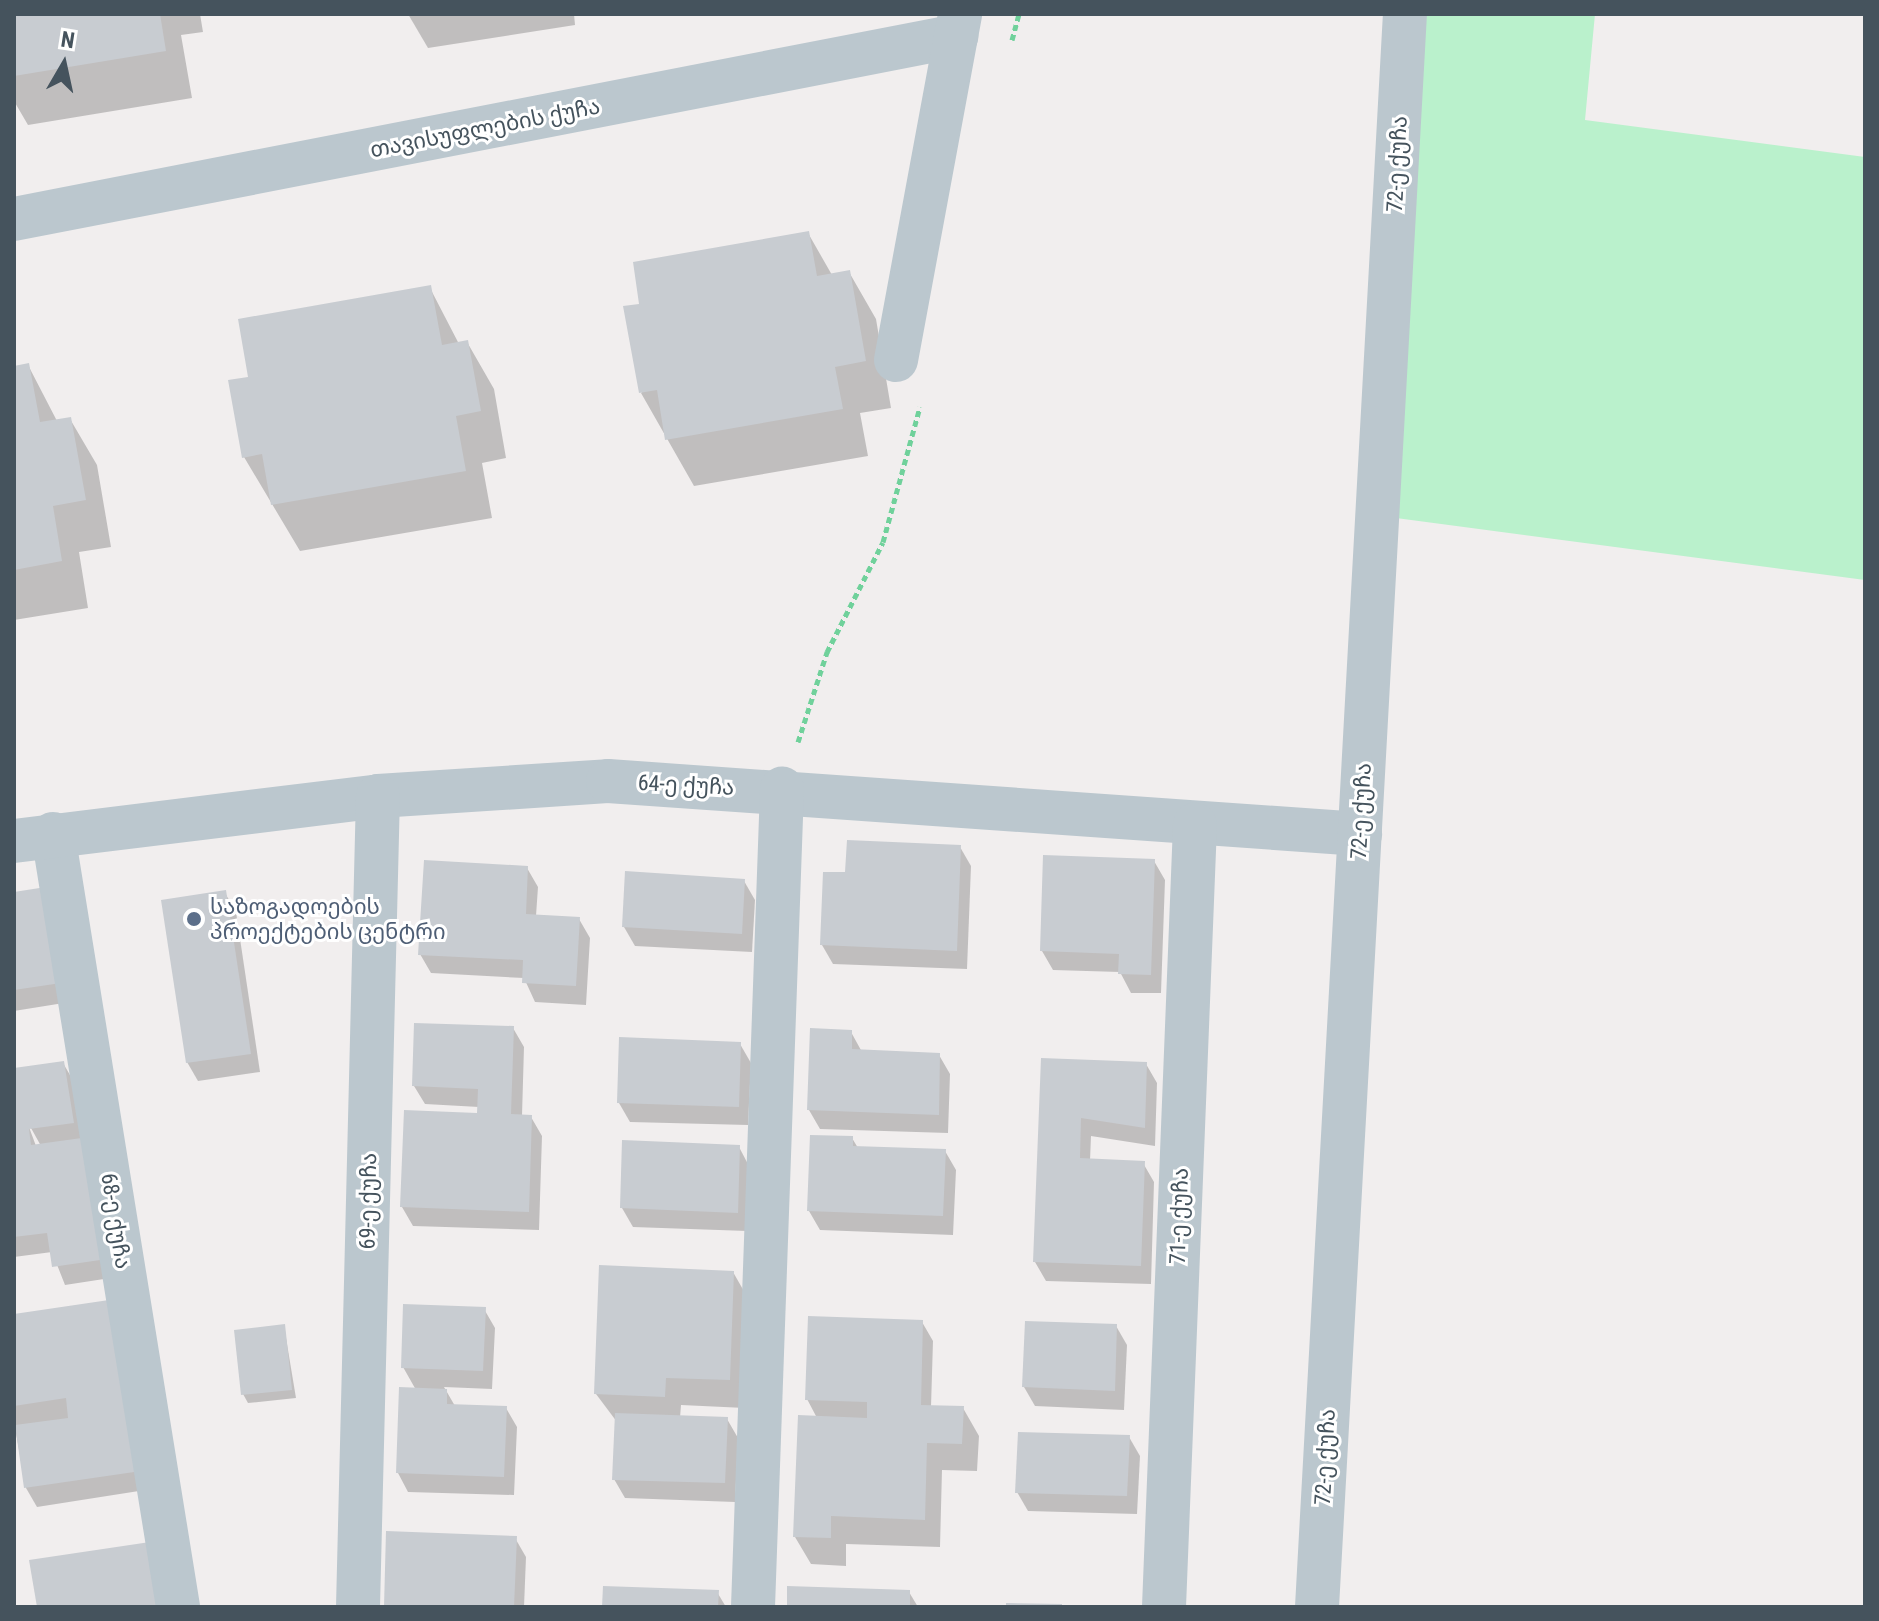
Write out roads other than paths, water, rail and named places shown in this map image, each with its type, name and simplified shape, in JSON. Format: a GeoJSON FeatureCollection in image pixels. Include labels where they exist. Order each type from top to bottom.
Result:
{"type":"FeatureCollection","features":[{"type":"Feature","properties":{"kind":"street","name":"72-ე ქუჩა"},"geometry":{"type":"LineString","coordinates":[[1317,1607],[1405,14]]}},
{"type":"Feature","properties":{"kind":"street","name":"თავისუფლების ქუჩა"},"geometry":{"type":"LineString","coordinates":[[14,219],[958,25]]}},
{"type":"Feature","properties":{"kind":"street"},"geometry":{"type":"LineString","coordinates":[[896,360],[958,25]]}},
{"type":"Feature","properties":{"kind":"street","name":"64-ე ქუჩა"},"geometry":{"type":"LineString","coordinates":[[34,838],[378,796],[608,781],[782,789],[1195,825],[1360,834]]}},
{"type":"Feature","properties":{"kind":"street"},"geometry":{"type":"LineString","coordinates":[[753,1607],[782,789]]}},
{"type":"Feature","properties":{"kind":"street","name":"69-ე ქუჩა"},"geometry":{"type":"LineString","coordinates":[[358,1607],[378,796]]}},
{"type":"Feature","properties":{"kind":"street","name":"71-ე ქუჩა"},"geometry":{"type":"LineString","coordinates":[[1164,1607],[1195,825]]}},
{"type":"Feature","properties":{"kind":"street","name":"68-ე ქუჩა"},"geometry":{"type":"LineString","coordinates":[[34,838],[178,1607]]}},
{"type":"Feature","properties":{"kind":"place","name":"საზოგადოების პროექტების ცენტრი"},"geometry":{"type":"Point","coordinates":[194,919]}}]}
